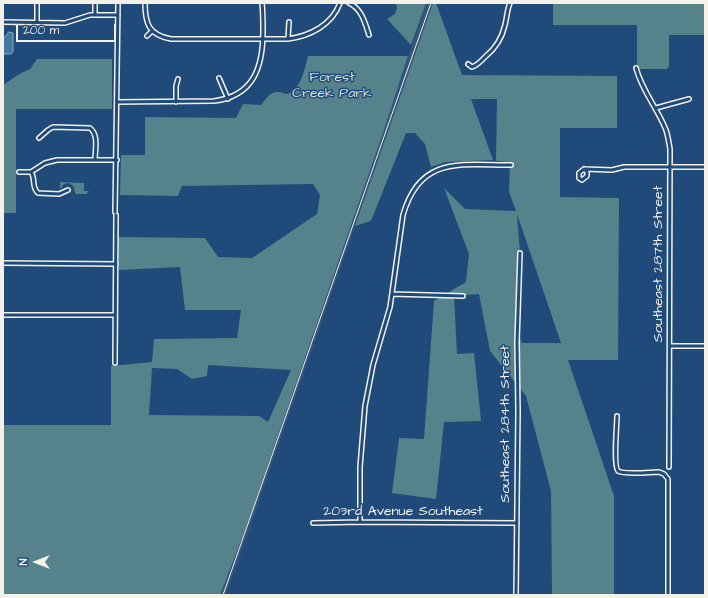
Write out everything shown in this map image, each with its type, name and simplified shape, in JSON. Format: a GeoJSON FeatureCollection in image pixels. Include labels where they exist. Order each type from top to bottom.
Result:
{"type":"FeatureCollection","features":[{"type":"Feature","properties":{"kind":"street"},"geometry":{"type":"LineString","coordinates":[[37,3],[37,22]]}},
{"type":"Feature","properties":{"kind":"street"},"geometry":{"type":"LineString","coordinates":[[95,3],[95,15]]}},
{"type":"Feature","properties":{"kind":"street"},"geometry":{"type":"LineString","coordinates":[[115,362],[118,3]]}},
{"type":"Feature","properties":{"kind":"street"},"geometry":{"type":"LineString","coordinates":[[145,3],[145,16],[152,31],[159,36],[171,39],[288,39],[306,36],[325,24],[338,9],[340,3]]}},
{"type":"Feature","properties":{"kind":"street"},"geometry":{"type":"LineString","coordinates":[[117,102],[214,101],[228,98],[241,91],[254,77],[261,58],[263,39],[262,3]]}},
{"type":"Feature","properties":{"kind":"street"},"geometry":{"type":"LineString","coordinates":[[349,3],[360,11],[370,35]]}},
{"type":"Feature","properties":{"kind":"street"},"geometry":{"type":"LineString","coordinates":[[468,64],[472,67],[477,65],[497,44],[505,26],[507,10],[510,3]]}},
{"type":"Feature","properties":{"kind":"street"},"geometry":{"type":"LineString","coordinates":[[3,22],[65,23],[86,16],[118,15]]}},
{"type":"Feature","properties":{"kind":"street"},"geometry":{"type":"LineString","coordinates":[[288,22],[288,39]]}},
{"type":"Feature","properties":{"kind":"street"},"geometry":{"type":"LineString","coordinates":[[147,36],[152,31]]}},
{"type":"Feature","properties":{"kind":"street","name":"Southeast 287th Street"},"geometry":{"type":"LineString","coordinates":[[636,68],[638,78],[648,98],[656,108],[667,132],[670,149],[669,467]]}},
{"type":"Feature","properties":{"kind":"street"},"geometry":{"type":"LineString","coordinates":[[219,78],[228,98]]}},
{"type":"Feature","properties":{"kind":"street"},"geometry":{"type":"LineString","coordinates":[[176,102],[176,86],[178,79]]}},
{"type":"Feature","properties":{"kind":"street"},"geometry":{"type":"LineString","coordinates":[[656,108],[689,99]]}},
{"type":"Feature","properties":{"kind":"street"},"geometry":{"type":"LineString","coordinates":[[39,138],[53,127],[86,128],[93,131],[95,136],[95,160]]}},
{"type":"Feature","properties":{"kind":"street"},"geometry":{"type":"LineString","coordinates":[[20,172],[31,172],[50,161],[57,160],[117,160]]}},
{"type":"Feature","properties":{"kind":"street"},"geometry":{"type":"LineString","coordinates":[[360,522],[360,467],[365,406],[372,368],[389,314],[403,215],[408,200],[413,191],[428,175],[441,168],[452,165],[511,165]]}},
{"type":"Feature","properties":{"kind":"street"},"geometry":{"type":"LineString","coordinates":[[584,169],[612,170],[624,167],[671,166],[705,167]]}},
{"type":"Feature","properties":{"kind":"street"},"geometry":{"type":"LineString","coordinates":[[31,172],[34,178],[33,187],[36,192],[45,194],[59,194],[68,190]]}},
{"type":"Feature","properties":{"kind":"street","name":"Southeast 284th Street"},"geometry":{"type":"LineString","coordinates":[[516,595],[518,412],[516,342],[520,253]]}},
{"type":"Feature","properties":{"kind":"street"},"geometry":{"type":"LineString","coordinates":[[3,263],[116,264]]}},
{"type":"Feature","properties":{"kind":"street"},"geometry":{"type":"LineString","coordinates":[[392,294],[463,296]]}},
{"type":"Feature","properties":{"kind":"street"},"geometry":{"type":"LineString","coordinates":[[3,315],[115,315]]}},
{"type":"Feature","properties":{"kind":"street"},"geometry":{"type":"LineString","coordinates":[[670,346],[705,346]]}},
{"type":"Feature","properties":{"kind":"street"},"geometry":{"type":"LineString","coordinates":[[617,416],[616,468],[618,471],[624,473],[659,472],[667,476],[668,595]]}},
{"type":"Feature","properties":{"kind":"street","name":"203rd Avenue Southeast"},"geometry":{"type":"LineString","coordinates":[[313,523],[517,523]]}},
{"type":"Feature","properties":{"kind":"shaded area"},"geometry":{"type":"Polygon","coordinates":[[[426,3],[433,3],[234,573],[226,595],[220,595],[247,525],[384,130],[426,3]]]}},
{"type":"Feature","properties":{"kind":"shaded area"},"geometry":{"type":"Polygon","coordinates":[[[9,32],[13,33],[13,52],[11,54],[3,54],[3,40],[9,32]]]}},
{"type":"Feature","properties":{"kind":"green space"},"geometry":{"type":"Polygon","coordinates":[[[396,3],[426,3],[411,45],[387,19],[395,14],[397,8],[396,3]]]}},
{"type":"Feature","properties":{"kind":"green space"},"geometry":{"type":"Polygon","coordinates":[[[433,3],[436,3],[462,75],[617,76],[617,128],[560,128],[560,197],[619,198],[618,360],[568,360],[614,496],[614,595],[552,595],[551,491],[526,396],[490,351],[479,294],[454,296],[457,354],[474,353],[481,421],[444,422],[436,499],[392,493],[399,438],[424,439],[434,301],[466,282],[469,254],[444,188],[465,209],[516,211],[509,192],[510,162],[496,161],[497,99],[471,99],[493,160],[446,162],[431,167],[425,144],[415,133],[406,133],[371,221],[355,226],[433,3]],[[517,214],[520,253],[517,330],[522,343],[561,343],[517,214]]]}},
{"type":"Feature","properties":{"kind":"green space"},"geometry":{"type":"Polygon","coordinates":[[[553,3],[705,3],[705,35],[669,35],[669,66],[667,69],[637,69],[637,25],[553,25],[553,3]]]}},
{"type":"Feature","properties":{"kind":"green space","name":"Forest Creek Park"},"geometry":{"type":"Polygon","coordinates":[[[308,56],[408,56],[384,130],[247,525],[220,595],[3,595],[3,425],[111,425],[111,366],[152,362],[154,339],[237,338],[241,310],[185,310],[180,267],[119,270],[118,237],[205,238],[218,257],[252,258],[317,214],[320,195],[313,184],[182,186],[178,196],[120,195],[121,155],[145,155],[145,117],[236,118],[243,104],[261,105],[272,93],[278,92],[287,94],[292,92],[302,78],[308,56]],[[208,365],[207,376],[192,379],[177,369],[152,368],[149,415],[259,416],[268,422],[291,370],[208,365]]]}},
{"type":"Feature","properties":{"kind":"green space"},"geometry":{"type":"Polygon","coordinates":[[[37,59],[112,59],[112,109],[16,109],[16,213],[3,213],[3,85],[30,69],[37,59]]]}},
{"type":"Feature","properties":{"kind":"green space"},"geometry":{"type":"Polygon","coordinates":[[[60,182],[84,183],[84,191],[89,191],[86,194],[76,194],[74,187],[69,183],[64,184],[60,189],[60,182]]]}},
{"type":"Feature","properties":{"kind":"railway"},"geometry":{"type":"LineString","coordinates":[[223,595],[431,3]]}}]}
